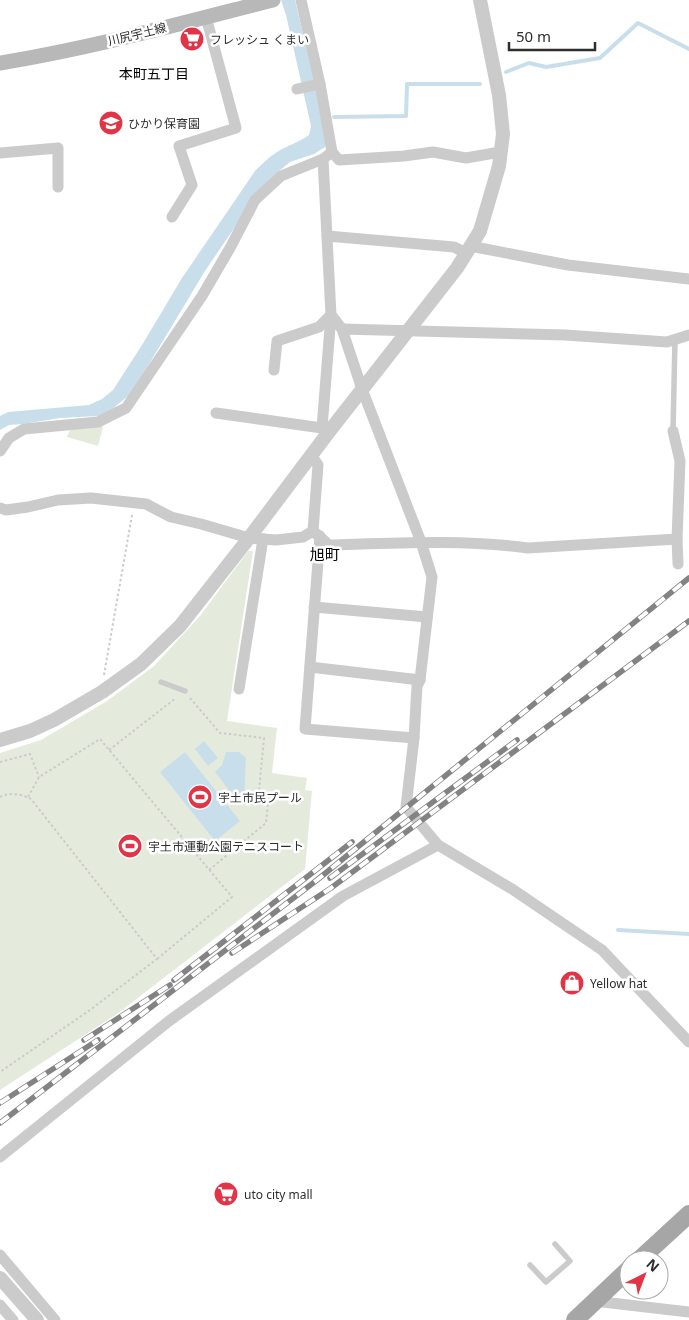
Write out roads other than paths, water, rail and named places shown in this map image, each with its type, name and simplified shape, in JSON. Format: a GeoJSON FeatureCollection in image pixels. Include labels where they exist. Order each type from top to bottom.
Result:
{"type":"FeatureCollection","features":[{"type":"Feature","properties":{"kind":"main road","name":"川尻宇土線"},"geometry":{"type":"LineString","coordinates":[[0,63],[45,55],[273,0]]}},
{"type":"Feature","properties":{"kind":"main road"},"geometry":{"type":"LineString","coordinates":[[650,1250],[689,1214]]}},
{"type":"Feature","properties":{"kind":"main road"},"geometry":{"type":"LineString","coordinates":[[575,1320],[619,1278]]}},
{"type":"Feature","properties":{"kind":"street"},"geometry":{"type":"LineString","coordinates":[[300,0],[320,84],[327,156],[327,236],[331,315],[325,431]]}},
{"type":"Feature","properties":{"kind":"street"},"geometry":{"type":"LineString","coordinates":[[0,740],[54,720],[102,692],[141,664],[180,626],[256,539],[325,431],[362,388],[457,268],[480,232],[499,166],[503,134],[499,95],[480,0]]}},
{"type":"Feature","properties":{"kind":"street"},"geometry":{"type":"LineString","coordinates":[[172,217],[192,185],[179,146],[236,128],[206,17]]}},
{"type":"Feature","properties":{"kind":"street"},"geometry":{"type":"LineString","coordinates":[[297,89],[320,84]]}},
{"type":"Feature","properties":{"kind":"street"},"geometry":{"type":"LineString","coordinates":[[0,153],[58,148],[58,187]]}},
{"type":"Feature","properties":{"kind":"street"},"geometry":{"type":"LineString","coordinates":[[0,451],[9,438],[24,430],[98,422],[126,408],[202,296],[256,200],[281,176],[327,156],[339,160],[404,156],[433,152],[466,158],[500,152]]}},
{"type":"Feature","properties":{"kind":"street"},"geometry":{"type":"LineString","coordinates":[[327,236],[454,247],[568,265],[689,279]]}},
{"type":"Feature","properties":{"kind":"street"},"geometry":{"type":"LineString","coordinates":[[331,315],[342,329],[362,388],[421,542],[432,578],[420,680],[417,686],[414,738],[406,807],[438,845],[512,889],[602,950],[689,1042]]}},
{"type":"Feature","properties":{"kind":"street"},"geometry":{"type":"LineString","coordinates":[[274,370],[277,341],[318,327],[331,315]]}},
{"type":"Feature","properties":{"kind":"street"},"geometry":{"type":"LineString","coordinates":[[342,329],[565,336],[668,342],[689,335]]}},
{"type":"Feature","properties":{"kind":"street"},"geometry":{"type":"LineString","coordinates":[[216,413],[325,431]]}},
{"type":"Feature","properties":{"kind":"street"},"geometry":{"type":"LineString","coordinates":[[673,431],[680,461],[678,564]]}},
{"type":"Feature","properties":{"kind":"street"},"geometry":{"type":"LineString","coordinates":[[311,455],[318,465],[314,607],[305,729],[414,738]]}},
{"type":"Feature","properties":{"kind":"street"},"geometry":{"type":"LineString","coordinates":[[0,508],[6,510],[58,500],[91,498],[146,504],[171,517],[256,539],[276,540],[303,537],[316,533]]}},
{"type":"Feature","properties":{"kind":"street"},"geometry":{"type":"LineString","coordinates":[[316,533],[329,545],[421,542],[505,545],[528,548],[677,539]]}},
{"type":"Feature","properties":{"kind":"street"},"geometry":{"type":"LineString","coordinates":[[239,689],[256,539]]}},
{"type":"Feature","properties":{"kind":"street"},"geometry":{"type":"LineString","coordinates":[[314,607],[427,617]]}},
{"type":"Feature","properties":{"kind":"street"},"geometry":{"type":"LineString","coordinates":[[310,667],[420,680]]}},
{"type":"Feature","properties":{"kind":"street"},"geometry":{"type":"LineString","coordinates":[[0,1157],[169,1021],[343,896],[438,845]]}},
{"type":"Feature","properties":{"kind":"street"},"geometry":{"type":"LineString","coordinates":[[0,1255],[55,1320]]}},
{"type":"Feature","properties":{"kind":"street"},"geometry":{"type":"LineString","coordinates":[[0,1278],[37,1320]]}},
{"type":"Feature","properties":{"kind":"street"},"geometry":{"type":"LineString","coordinates":[[594,1301],[689,1312]]}},
{"type":"Feature","properties":{"kind":"street"},"geometry":{"type":"LineString","coordinates":[[0,1306],[13,1320]]}},
{"type":"Feature","properties":{"kind":"lane"},"geometry":{"type":"LineString","coordinates":[[673,431],[675,339]]}},
{"type":"Feature","properties":{"kind":"lane"},"geometry":{"type":"LineString","coordinates":[[161,682],[185,691]]}},
{"type":"Feature","properties":{"kind":"lane"},"geometry":{"type":"LineString","coordinates":[[530,1266],[546,1282],[570,1261],[555,1244]]}},
{"type":"Feature","properties":{"kind":"water"},"geometry":{"type":"Polygon","coordinates":[[[281,0],[295,0],[328,138],[325,147],[314,154],[290,162],[272,177],[258,193],[205,271],[128,396],[110,411],[98,416],[60,418],[9,425],[0,430],[0,416],[8,412],[89,405],[102,399],[113,390],[182,278],[255,171],[274,154],[309,135],[311,126],[281,0]]]}},
{"type":"Feature","properties":{"kind":"water"},"geometry":{"type":"Polygon","coordinates":[[[204,741],[218,758],[208,766],[195,749],[204,741]]]}},
{"type":"Feature","properties":{"kind":"water","name":"宇土市民プール"},"geometry":{"type":"Polygon","coordinates":[[[185,752],[240,821],[215,841],[160,772],[185,752]]]}},
{"type":"Feature","properties":{"kind":"water"},"geometry":{"type":"Polygon","coordinates":[[[226,752],[239,752],[246,758],[244,801],[238,802],[215,772],[222,765],[226,752]]]}},
{"type":"Feature","properties":{"kind":"waterway"},"geometry":{"type":"LineString","coordinates":[[506,72],[529,63],[546,67],[600,58],[638,23],[689,49]]}},
{"type":"Feature","properties":{"kind":"waterway"},"geometry":{"type":"LineString","coordinates":[[334,117],[406,116],[407,84],[480,84]]}},
{"type":"Feature","properties":{"kind":"waterway"},"geometry":{"type":"LineString","coordinates":[[618,930],[689,934]]}},
{"type":"Feature","properties":{"kind":"railway"},"geometry":{"type":"LineString","coordinates":[[0,1123],[317,880],[689,578]]}},
{"type":"Feature","properties":{"kind":"railway"},"geometry":{"type":"LineString","coordinates":[[232,953],[331,888],[689,621]]}},
{"type":"Feature","properties":{"kind":"railway"},"geometry":{"type":"LineString","coordinates":[[330,878],[517,740]]}},
{"type":"Feature","properties":{"kind":"railway"},"geometry":{"type":"LineString","coordinates":[[174,980],[352,842]]}},
{"type":"Feature","properties":{"kind":"railway"},"geometry":{"type":"LineString","coordinates":[[84,1040],[170,985]]}},
{"type":"Feature","properties":{"kind":"railway"},"geometry":{"type":"LineString","coordinates":[[0,1103],[98,1040]]}},
{"type":"Feature","properties":{"kind":"place","name":"フレッシュ くまい"},"geometry":{"type":"Point","coordinates":[192,39]}},
{"type":"Feature","properties":{"kind":"place","name":"ひかり保育園"},"geometry":{"type":"Point","coordinates":[111,123]}},
{"type":"Feature","properties":{"kind":"place","name":"宇土市民プール"},"geometry":{"type":"Point","coordinates":[200,797]}},
{"type":"Feature","properties":{"kind":"place","name":"宇土市運動公園テニスコート"},"geometry":{"type":"Point","coordinates":[130,846]}},
{"type":"Feature","properties":{"kind":"place","name":"Yellow hat"},"geometry":{"type":"Point","coordinates":[572,983]}},
{"type":"Feature","properties":{"kind":"place","name":"uto city mall"},"geometry":{"type":"Point","coordinates":[226,1194]}},
{"type":"Feature","properties":{"kind":"district","name":"本町五丁目"},"geometry":{"type":"Point","coordinates":[154,73]}},
{"type":"Feature","properties":{"kind":"district","name":"旭町"},"geometry":{"type":"Point","coordinates":[325,554]}}]}
